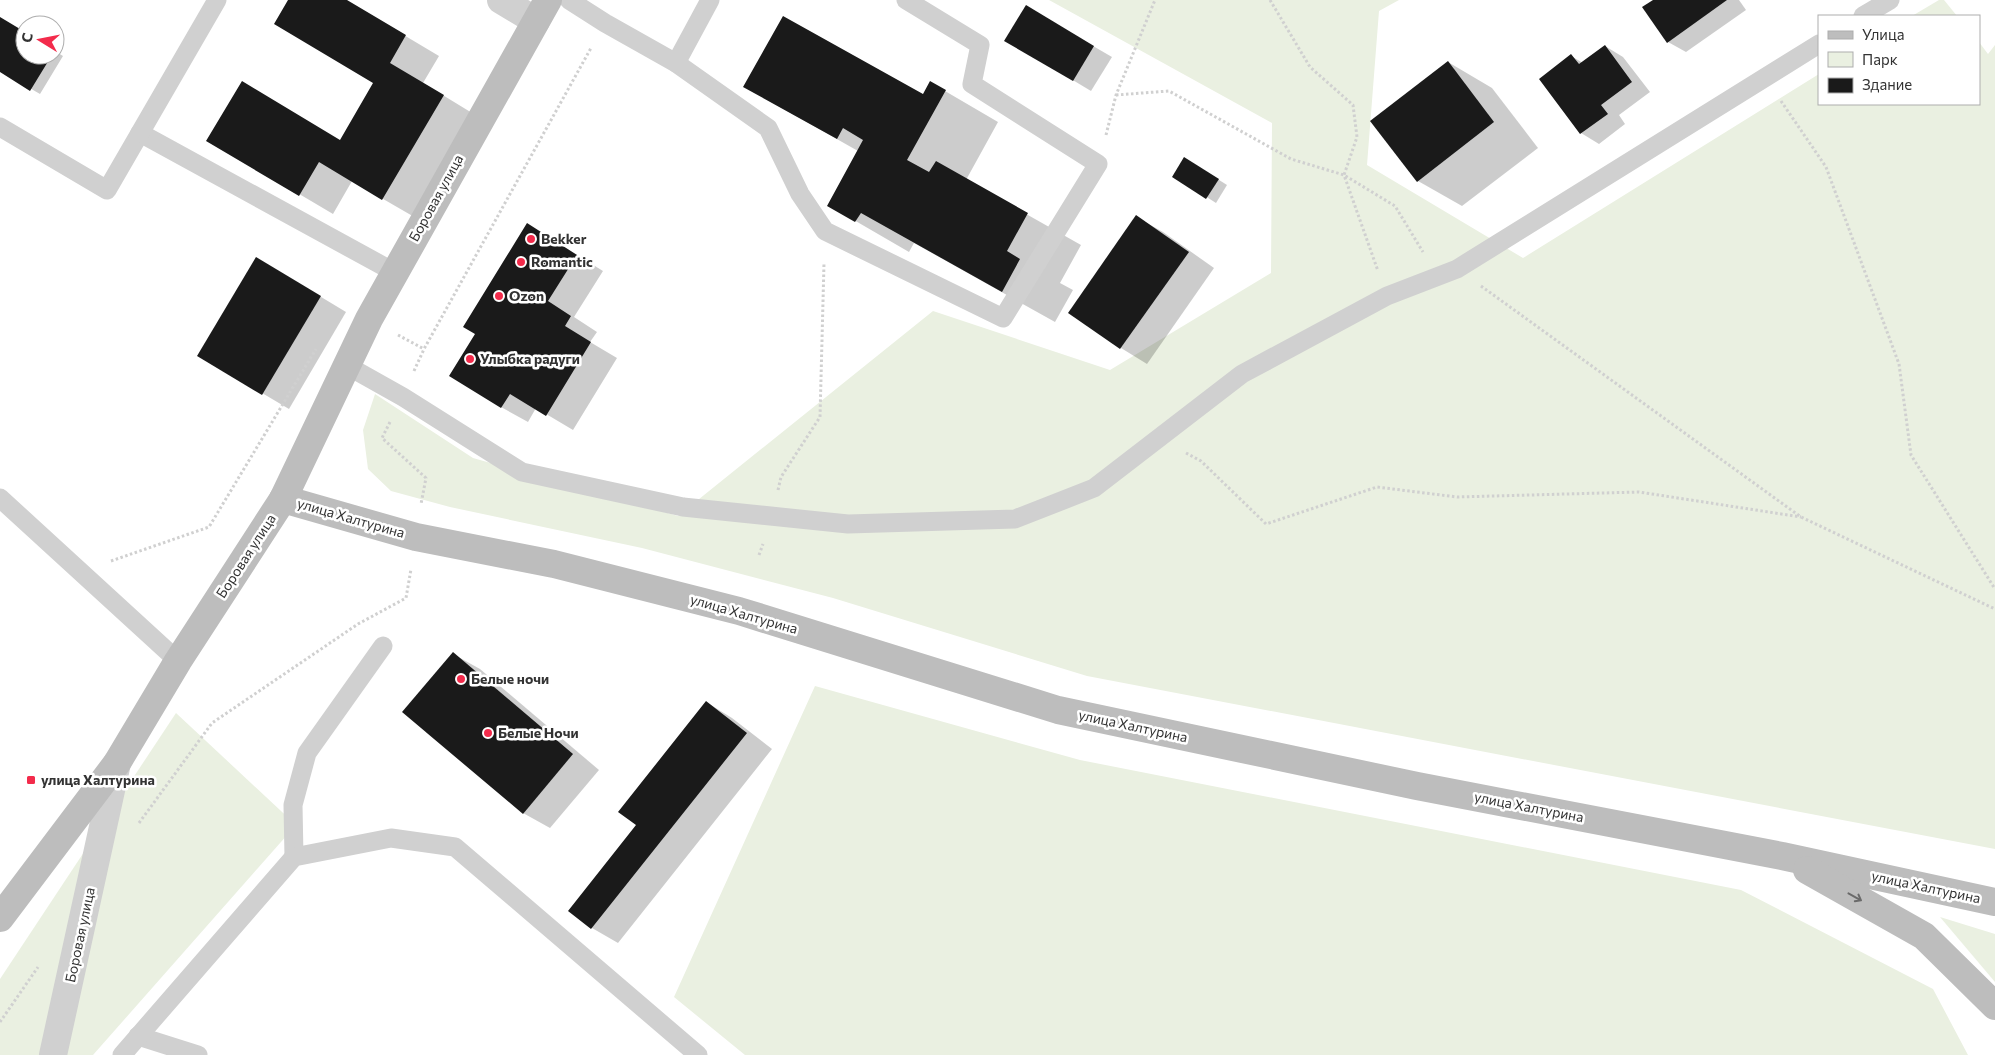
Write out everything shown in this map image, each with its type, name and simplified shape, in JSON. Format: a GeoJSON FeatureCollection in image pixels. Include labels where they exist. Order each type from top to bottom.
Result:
{"type":"FeatureCollection","features":[{"type":"Feature","properties":{"kind":"main road","name":"Боровая улица"},"geometry":{"type":"LineString","coordinates":[[117,763],[178,661],[283,499],[346,365],[394,272],[542,10]]}},
{"type":"Feature","properties":{"kind":"main road","name":"улица Халтурина"},"geometry":{"type":"LineString","coordinates":[[283,499],[416,537],[554,564],[739,611],[1058,710],[1417,786],[1782,856],[1995,902]]}},
{"type":"Feature","properties":{"kind":"main road"},"geometry":{"type":"LineString","coordinates":[[0,918],[117,763]]}},
{"type":"Feature","properties":{"kind":"main road"},"geometry":{"type":"LineString","coordinates":[[1782,856],[1924,936],[1995,1006]]}},
{"type":"Feature","properties":{"kind":"street"},"geometry":{"type":"LineString","coordinates":[[501,0],[542,10]]}},
{"type":"Feature","properties":{"kind":"street","name":"Боровая улица"},"geometry":{"type":"LineString","coordinates":[[53,1055],[117,763]]}},
{"type":"Feature","properties":{"kind":"lane"},"geometry":{"type":"LineString","coordinates":[[0,127],[106,190],[217,0]]}},
{"type":"Feature","properties":{"kind":"lane"},"geometry":{"type":"LineString","coordinates":[[569,0],[605,23],[676,63],[768,128],[800,194],[825,231],[1003,318],[1098,164],[972,84],[980,46],[906,0]]}},
{"type":"Feature","properties":{"kind":"lane"},"geometry":{"type":"LineString","coordinates":[[676,63],[710,0]]}},
{"type":"Feature","properties":{"kind":"lane"},"geometry":{"type":"LineString","coordinates":[[1865,15],[1890,0]]}},
{"type":"Feature","properties":{"kind":"lane"},"geometry":{"type":"LineString","coordinates":[[346,365],[403,397],[522,472],[683,507],[848,524],[1015,519],[1094,488],[1242,374],[1387,296],[1437,275],[1457,269],[1818,45]]}},
{"type":"Feature","properties":{"kind":"lane"},"geometry":{"type":"LineString","coordinates":[[140,133],[394,272]]}},
{"type":"Feature","properties":{"kind":"lane"},"geometry":{"type":"LineString","coordinates":[[0,498],[82,571],[178,661]]}},
{"type":"Feature","properties":{"kind":"lane"},"geometry":{"type":"LineString","coordinates":[[294,857],[292,805],[306,753],[383,646]]}},
{"type":"Feature","properties":{"kind":"lane"},"geometry":{"type":"LineString","coordinates":[[122,1055],[294,857],[391,838],[455,848],[698,1055]]}},
{"type":"Feature","properties":{"kind":"lane"},"geometry":{"type":"LineString","coordinates":[[138,1036],[198,1055]]}},
{"type":"Feature","properties":{"kind":"path"},"geometry":{"type":"LineString","coordinates":[[1098,164],[1116,95],[1155,0]]}},
{"type":"Feature","properties":{"kind":"path"},"geometry":{"type":"LineString","coordinates":[[1270,0],[1310,67],[1353,104],[1357,137],[1344,175],[1387,296]]}},
{"type":"Feature","properties":{"kind":"path"},"geometry":{"type":"LineString","coordinates":[[424,349],[605,23]]}},
{"type":"Feature","properties":{"kind":"path"},"geometry":{"type":"LineString","coordinates":[[1764,77],[1826,167],[1899,364],[1911,455],[1995,589]]}},
{"type":"Feature","properties":{"kind":"path"},"geometry":{"type":"LineString","coordinates":[[1116,95],[1169,90],[1291,159],[1344,175],[1395,206],[1437,275]]}},
{"type":"Feature","properties":{"kind":"path"},"geometry":{"type":"LineString","coordinates":[[759,555],[772,516],[781,477],[820,417],[825,231]]}},
{"type":"Feature","properties":{"kind":"path"},"geometry":{"type":"LineString","coordinates":[[1457,269],[1801,517],[1995,608]]}},
{"type":"Feature","properties":{"kind":"path"},"geometry":{"type":"LineString","coordinates":[[82,571],[209,527],[317,347]]}},
{"type":"Feature","properties":{"kind":"path"},"geometry":{"type":"LineString","coordinates":[[1158,439],[1201,461],[1266,524],[1378,487],[1457,497],[1639,492],[1801,517]]}},
{"type":"Feature","properties":{"kind":"path"},"geometry":{"type":"LineString","coordinates":[[136,827],[212,723],[358,624],[406,598],[426,478]]}},
{"type":"Feature","properties":{"kind":"path"},"geometry":{"type":"LineString","coordinates":[[0,1022],[38,966]]}},
{"type":"Feature","properties":{"kind":"green space"},"geometry":{"type":"Polygon","coordinates":[[[1049,0],[1399,0],[1379,11],[1367,165],[1523,258],[1818,75],[1818,105],[1980,105],[1980,43],[1988,54],[1995,45],[1995,849],[1087,676],[833,598],[642,548],[450,507],[391,491],[368,469],[363,430],[375,394],[473,458],[678,516],[933,311],[1110,370],[1271,273],[1272,123],[1049,0]]]}},
{"type":"Feature","properties":{"kind":"green space"},"geometry":{"type":"Polygon","coordinates":[[[1939,0],[1944,0],[1956,15],[1914,15],[1939,0]]]}},
{"type":"Feature","properties":{"kind":"green space"},"geometry":{"type":"Polygon","coordinates":[[[815,686],[1080,760],[1741,890],[1933,989],[1968,1055],[745,1055],[674,997],[815,686]]]}},
{"type":"Feature","properties":{"kind":"green space"},"geometry":{"type":"Polygon","coordinates":[[[176,713],[296,825],[93,1055],[0,1055],[0,979],[176,713]]]}},
{"type":"Feature","properties":{"kind":"green space"},"geometry":{"type":"Polygon","coordinates":[[[1940,917],[1995,934],[1995,982],[1940,917]]]}},
{"type":"Feature","properties":{"kind":"building"},"geometry":{"type":"Polygon","coordinates":[[[288,0],[347,0],[406,35],[390,63],[444,95],[382,200],[319,162],[299,196],[206,141],[242,81],[340,140],[373,83],[274,24],[288,0]]]}},
{"type":"Feature","properties":{"kind":"building"},"geometry":{"type":"Polygon","coordinates":[[[1653,0],[1727,0],[1667,43],[1642,7],[1653,0]]]}},
{"type":"Feature","properties":{"kind":"building"},"geometry":{"type":"Polygon","coordinates":[[[1026,5],[1094,46],[1073,81],[1004,41],[1026,5]]]}},
{"type":"Feature","properties":{"kind":"building"},"geometry":{"type":"Polygon","coordinates":[[[783,16],[923,94],[930,81],[946,90],[907,160],[929,172],[936,161],[1028,213],[1007,251],[1020,259],[1002,292],[861,213],[855,222],[827,206],[863,140],[843,128],[837,139],[743,87],[783,16]]]}},
{"type":"Feature","properties":{"kind":"building"},"geometry":{"type":"Polygon","coordinates":[[[0,17],[15,26],[15,65],[46,65],[30,91],[0,72],[0,17]]]}},
{"type":"Feature","properties":{"kind":"building"},"geometry":{"type":"Polygon","coordinates":[[[1605,45],[1632,82],[1601,105],[1608,114],[1580,134],[1539,79],[1571,54],[1579,64],[1605,45]]]}},
{"type":"Feature","properties":{"kind":"building"},"geometry":{"type":"Polygon","coordinates":[[[1448,61],[1494,122],[1417,182],[1370,121],[1448,61]]]}},
{"type":"Feature","properties":{"kind":"building"},"geometry":{"type":"Polygon","coordinates":[[[1184,157],[1219,179],[1206,199],[1172,177],[1184,157]]]}},
{"type":"Feature","properties":{"kind":"building"},"geometry":{"type":"Polygon","coordinates":[[[1136,215],[1189,252],[1120,349],[1068,313],[1136,215]]]}},
{"type":"Feature","properties":{"kind":"building"},"geometry":{"type":"Polygon","coordinates":[[[527,223],[577,255],[548,301],[571,316],[565,326],[591,342],[546,416],[510,394],[501,408],[449,376],[475,334],[463,327],[527,223]]]}},
{"type":"Feature","properties":{"kind":"building"},"geometry":{"type":"Polygon","coordinates":[[[256,257],[321,296],[262,395],[197,356],[256,257]]]}},
{"type":"Feature","properties":{"kind":"building","name":"Белые Ночи"},"geometry":{"type":"Polygon","coordinates":[[[453,652],[573,754],[523,814],[402,712],[453,652]]]}},
{"type":"Feature","properties":{"kind":"building"},"geometry":{"type":"Polygon","coordinates":[[[706,701],[747,733],[591,929],[568,911],[636,825],[618,812],[706,701]]]}},
{"type":"Feature","properties":{"kind":"place","name":"Bekker"},"geometry":{"type":"Point","coordinates":[531,239]}},
{"type":"Feature","properties":{"kind":"place","name":"Romantic"},"geometry":{"type":"Point","coordinates":[521,262]}},
{"type":"Feature","properties":{"kind":"place","name":"Ozon"},"geometry":{"type":"Point","coordinates":[499,296]}},
{"type":"Feature","properties":{"kind":"place","name":"Улыбка радуги"},"geometry":{"type":"Point","coordinates":[470,359]}},
{"type":"Feature","properties":{"kind":"place","name":"Белые ночи"},"geometry":{"type":"Point","coordinates":[461,679]}},
{"type":"Feature","properties":{"kind":"place","name":"Белые Ночи"},"geometry":{"type":"Point","coordinates":[488,733]}},
{"type":"Feature","properties":{"kind":"place","name":"улица Халтурина"},"geometry":{"type":"Point","coordinates":[31,780]}}]}
